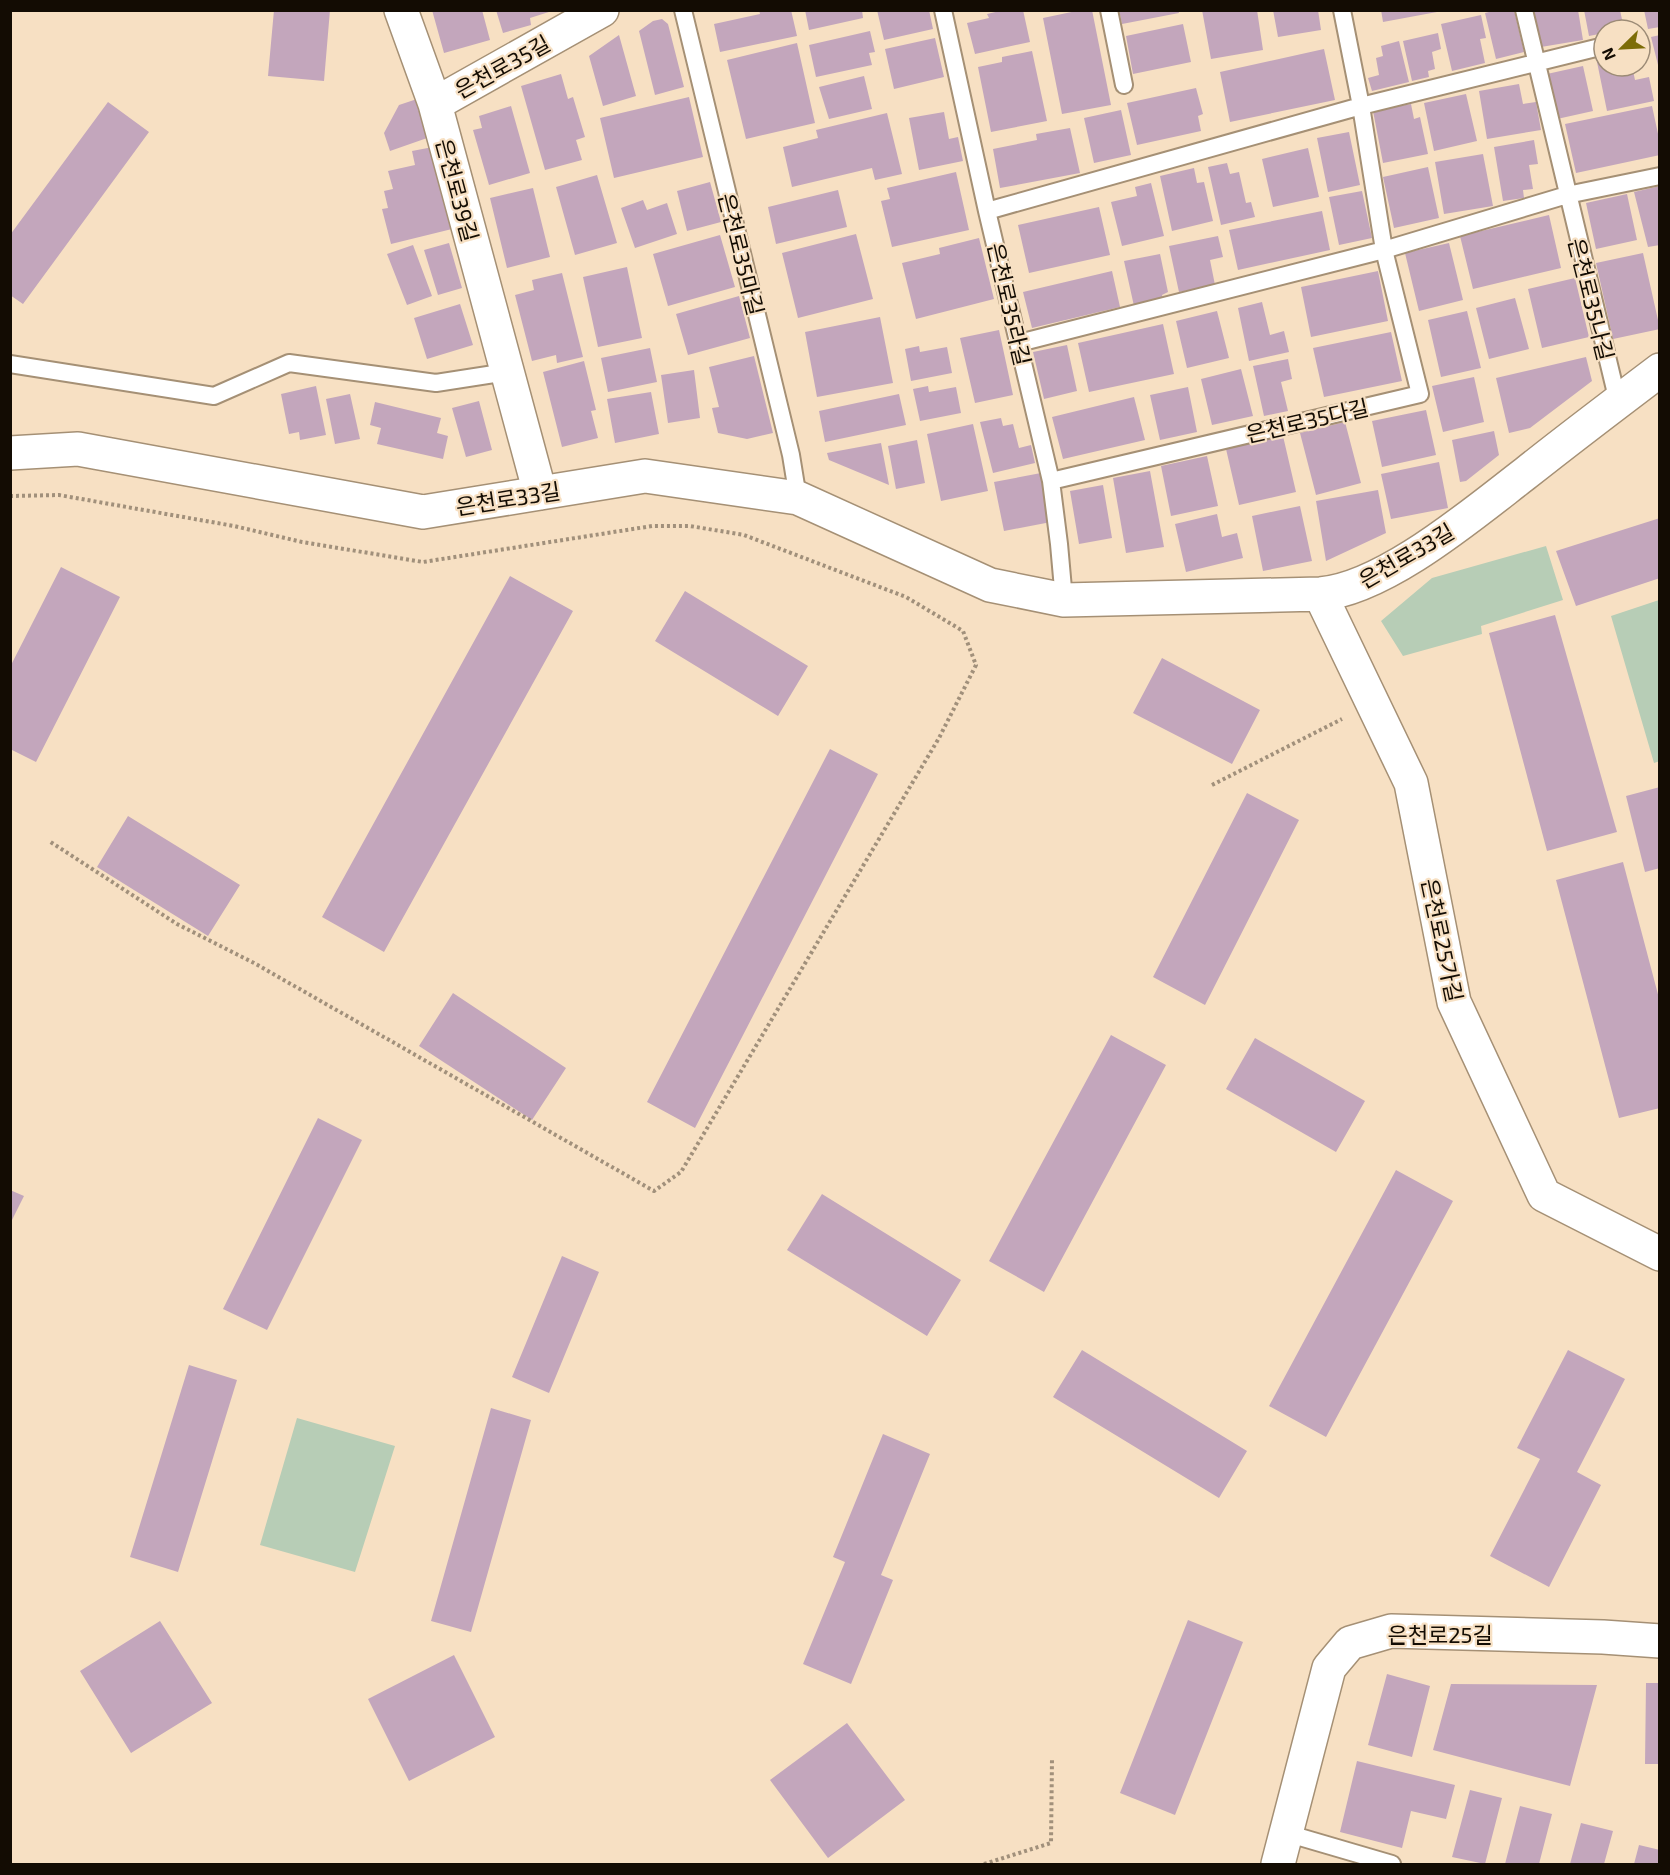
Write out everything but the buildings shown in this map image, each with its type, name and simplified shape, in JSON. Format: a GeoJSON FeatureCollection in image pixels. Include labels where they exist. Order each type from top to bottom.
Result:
{"type":"FeatureCollection","features":[{"type":"Feature","properties":{"kind":"street","name":"은천로39길"},"geometry":{"type":"LineString","coordinates":[[401,10],[435,104],[540,493]]}},
{"type":"Feature","properties":{"kind":"street","name":"은천로35길"},"geometry":{"type":"LineString","coordinates":[[435,104],[602,10]]}},
{"type":"Feature","properties":{"kind":"street","name":"은천로33길"},"geometry":{"type":"LineString","coordinates":[[10,453],[78,448],[423,512],[645,476],[798,498],[990,585],[1064,600],[1320,594],[1339,591],[1374,577],[1452,530],[1659,370]]}},
{"type":"Feature","properties":{"kind":"street","name":"은천로25가길"},"geometry":{"type":"LineString","coordinates":[[1320,594],[1411,783],[1454,1002],[1544,1195],[1659,1254]]}},
{"type":"Feature","properties":{"kind":"street","name":"은천로25길"},"geometry":{"type":"LineString","coordinates":[[1278,1864],[1329,1668],[1350,1643],[1391,1631],[1603,1637],[1659,1641]]}},
{"type":"Feature","properties":{"kind":"lane","name":"은천로35마길"},"geometry":{"type":"LineString","coordinates":[[683,10],[791,455],[798,498]]}},
{"type":"Feature","properties":{"kind":"lane","name":"은천로35라길"},"geometry":{"type":"LineString","coordinates":[[943,10],[987,211],[1051,481],[1064,600]]}},
{"type":"Feature","properties":{"kind":"lane"},"geometry":{"type":"LineString","coordinates":[[1109,10],[1124,85]]}},
{"type":"Feature","properties":{"kind":"lane","name":"은천로35다길"},"geometry":{"type":"LineString","coordinates":[[1051,481],[1420,394],[1384,250],[1361,106],[1342,10]]}},
{"type":"Feature","properties":{"kind":"lane","name":"은천로35나길"},"geometry":{"type":"LineString","coordinates":[[1524,10],[1618,402]]}},
{"type":"Feature","properties":{"kind":"lane"},"geometry":{"type":"LineString","coordinates":[[987,211],[1361,106],[1592,49]]}},
{"type":"Feature","properties":{"kind":"lane"},"geometry":{"type":"LineString","coordinates":[[1019,343],[1384,250],[1567,195],[1659,176]]}},
{"type":"Feature","properties":{"kind":"lane"},"geometry":{"type":"LineString","coordinates":[[10,364],[214,396],[289,363],[436,383],[507,372]]}},
{"type":"Feature","properties":{"kind":"lane"},"geometry":{"type":"LineString","coordinates":[[1286,1833],[1392,1864]]}},
{"type":"Feature","properties":{"kind":"path"},"geometry":{"type":"LineString","coordinates":[[10,496],[59,495],[234,526],[302,542],[423,562],[652,526],[690,526],[744,535],[906,597],[963,631],[976,665],[939,738],[681,1172],[654,1191],[264,968],[177,924],[49,841]]}},
{"type":"Feature","properties":{"kind":"path"},"geometry":{"type":"LineString","coordinates":[[1212,785],[1348,715]]}},
{"type":"Feature","properties":{"kind":"path"},"geometry":{"type":"LineString","coordinates":[[984,1864],[1051,1843],[1052,1759]]}},
{"type":"Feature","properties":{"kind":"green space"},"geometry":{"type":"Polygon","coordinates":[[[1546,546],[1563,600],[1481,626],[1482,634],[1403,656],[1381,621],[1432,578],[1546,546]]]}},
{"type":"Feature","properties":{"kind":"green space"},"geometry":{"type":"Polygon","coordinates":[[[1659,600],[1660,761],[1654,763],[1611,616],[1659,600]]]}},
{"type":"Feature","properties":{"kind":"green space"},"geometry":{"type":"Polygon","coordinates":[[[297,1418],[395,1446],[355,1572],[260,1545],[297,1418]]]}}]}
